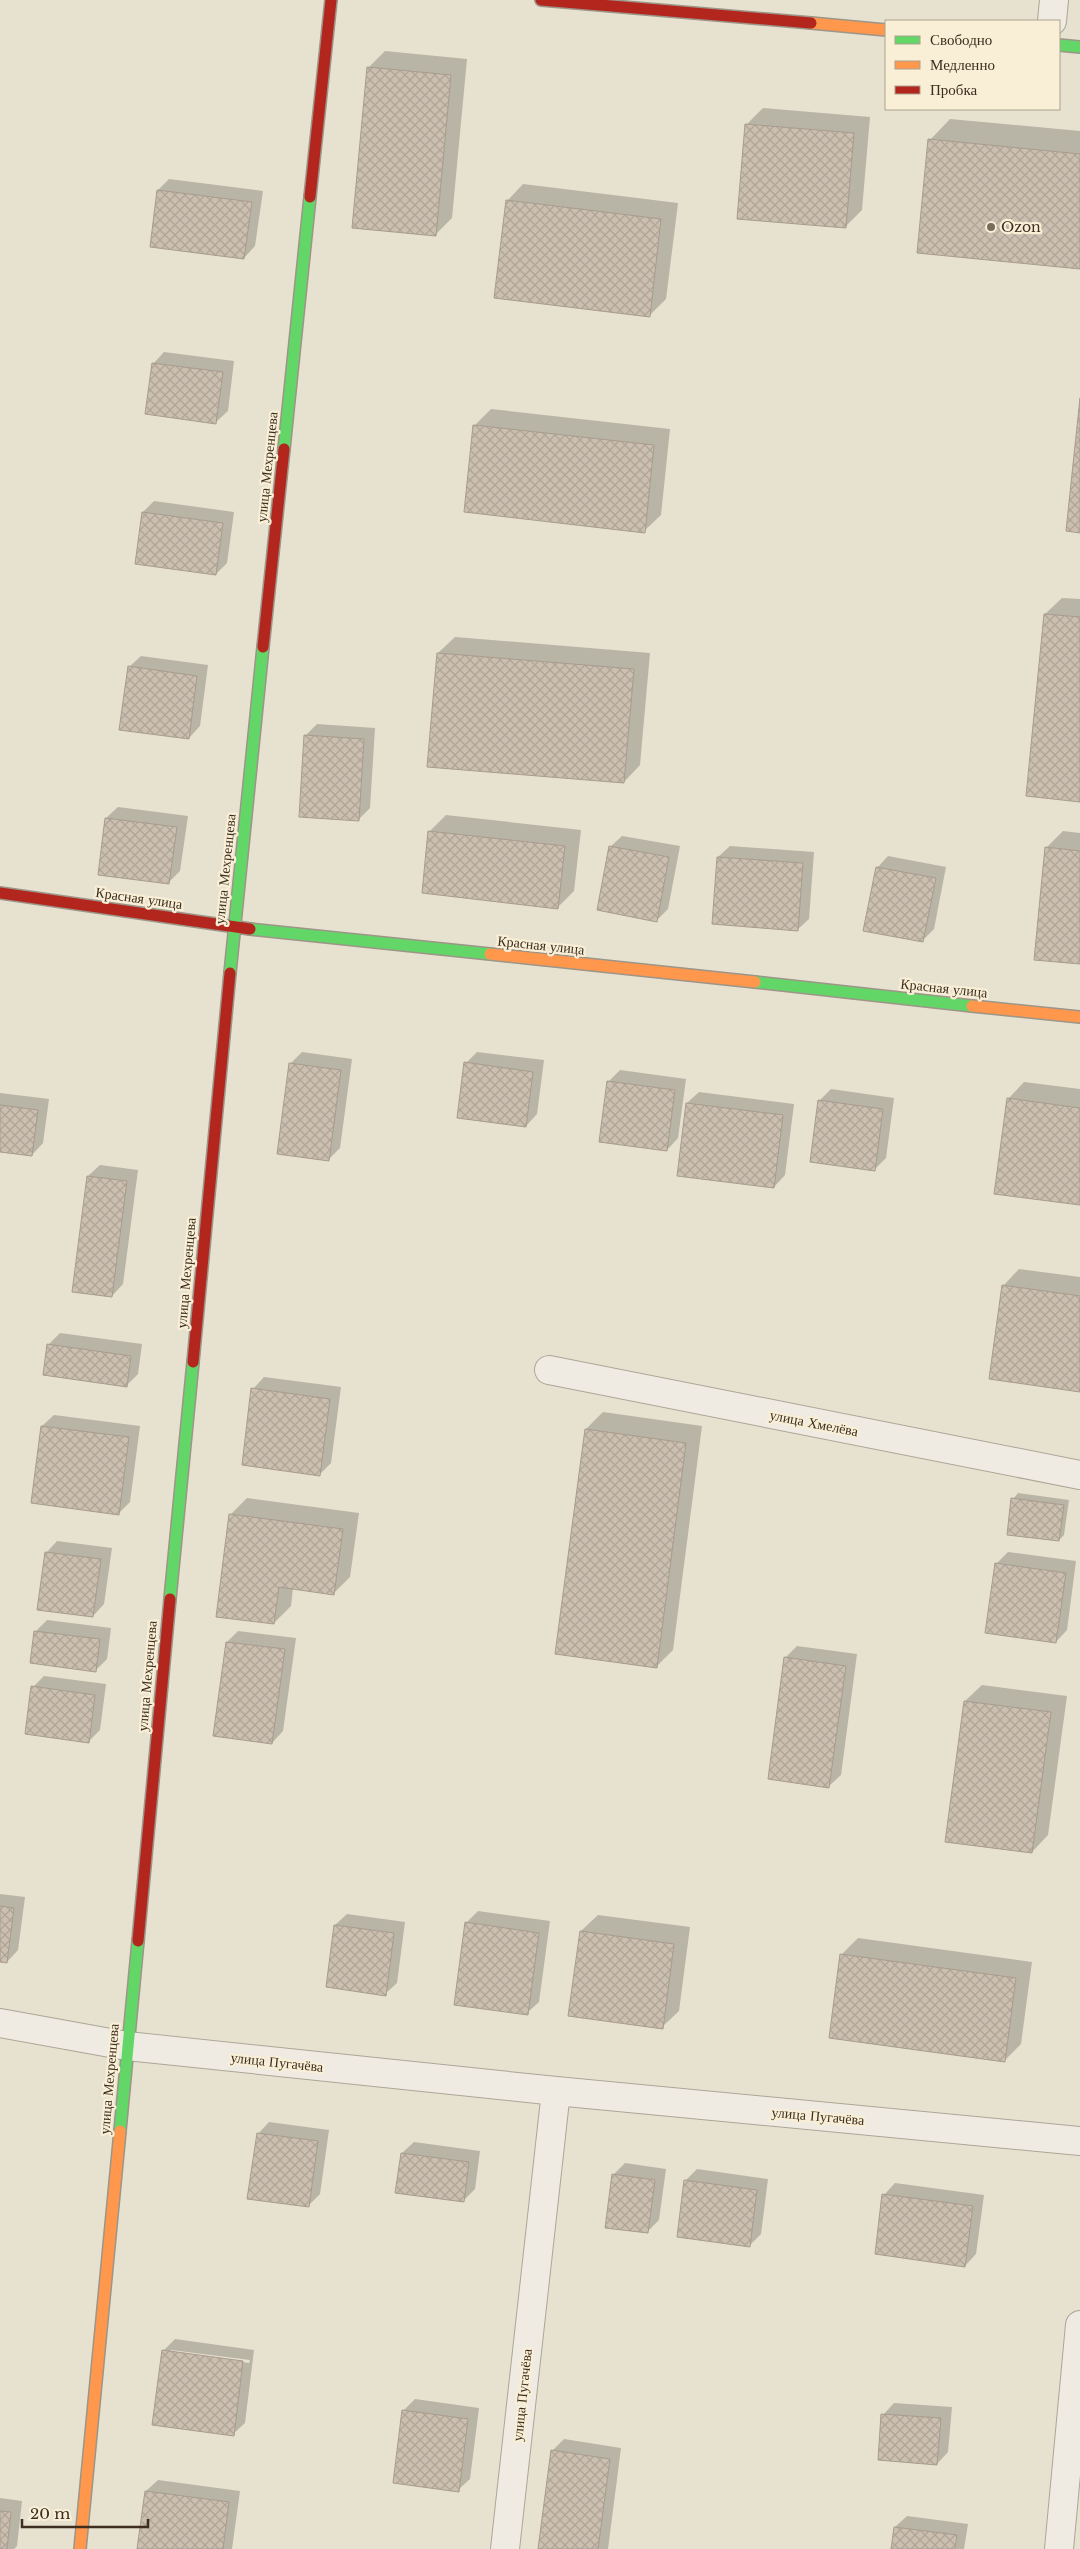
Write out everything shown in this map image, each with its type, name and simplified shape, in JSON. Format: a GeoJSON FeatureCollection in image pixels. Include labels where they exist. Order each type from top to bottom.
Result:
{"type":"FeatureCollection","features":[{"type":"Feature","properties":{"kind":"street","name":"улица Мехренцева"},"geometry":{"type":"LineString","coordinates":[[80,2549],[234,927],[330,0]]}},
{"type":"Feature","properties":{"kind":"street"},"geometry":{"type":"LineString","coordinates":[[541,0],[885,30]]}},
{"type":"Feature","properties":{"kind":"street"},"geometry":{"type":"LineString","coordinates":[[1052,20],[1054,0]]}},
{"type":"Feature","properties":{"kind":"street"},"geometry":{"type":"LineString","coordinates":[[1060,45],[1080,47]]}},
{"type":"Feature","properties":{"kind":"street","name":"Красная улица"},"geometry":{"type":"LineString","coordinates":[[0,893],[234,927],[1080,1018]]}},
{"type":"Feature","properties":{"kind":"street","name":"улица Хмелёва"},"geometry":{"type":"LineString","coordinates":[[549,1370],[1080,1475]]}},
{"type":"Feature","properties":{"kind":"street","name":"улица Пугачёва"},"geometry":{"type":"LineString","coordinates":[[0,2023],[127,2046],[556,2091],[1080,2141]]}},
{"type":"Feature","properties":{"kind":"street","name":"улица Пугачёва"},"geometry":{"type":"LineString","coordinates":[[505,2549],[556,2091]]}},
{"type":"Feature","properties":{"kind":"street"},"geometry":{"type":"LineString","coordinates":[[1059,2549],[1073,2476],[1080,2325]]}},
{"type":"Feature","properties":{"kind":"building"},"geometry":{"type":"Polygon","coordinates":[[[367,67],[451,75],[436,236],[352,228],[367,67]]]}},
{"type":"Feature","properties":{"kind":"building"},"geometry":{"type":"Polygon","coordinates":[[[745,124],[854,133],[846,228],[737,219],[745,124]]]}},
{"type":"Feature","properties":{"kind":"building"},"geometry":{"type":"Polygon","coordinates":[[[928,139],[1080,154],[1080,269],[917,253],[928,139]]]}},
{"type":"Feature","properties":{"kind":"building"},"geometry":{"type":"Polygon","coordinates":[[[157,190],[252,202],[244,259],[150,247],[157,190]]]}},
{"type":"Feature","properties":{"kind":"building"},"geometry":{"type":"Polygon","coordinates":[[[506,200],[661,219],[650,317],[494,298],[506,200]]]}},
{"type":"Feature","properties":{"kind":"building"},"geometry":{"type":"Polygon","coordinates":[[[152,363],[223,372],[216,424],[145,414],[152,363]]]}},
{"type":"Feature","properties":{"kind":"building"},"geometry":{"type":"Polygon","coordinates":[[[1080,398],[1080,533],[1066,531],[1080,398]]]}},
{"type":"Feature","properties":{"kind":"building"},"geometry":{"type":"Polygon","coordinates":[[[473,425],[654,445],[645,533],[464,512],[473,425]]]}},
{"type":"Feature","properties":{"kind":"building"},"geometry":{"type":"Polygon","coordinates":[[[142,512],[223,523],[216,575],[135,564],[142,512]]]}},
{"type":"Feature","properties":{"kind":"building"},"geometry":{"type":"Polygon","coordinates":[[[1044,614],[1080,617],[1080,802],[1026,796],[1044,614]]]}},
{"type":"Feature","properties":{"kind":"building"},"geometry":{"type":"Polygon","coordinates":[[[437,653],[634,669],[624,783],[427,767],[437,653]]]}},
{"type":"Feature","properties":{"kind":"building"},"geometry":{"type":"Polygon","coordinates":[[[128,666],[197,676],[189,739],[119,730],[128,666]]]}},
{"type":"Feature","properties":{"kind":"building"},"geometry":{"type":"Polygon","coordinates":[[[304,735],[364,739],[359,821],[299,817],[304,735]]]}},
{"type":"Feature","properties":{"kind":"building"},"geometry":{"type":"Polygon","coordinates":[[[105,818],[177,827],[169,884],[98,875],[105,818]]]}},
{"type":"Feature","properties":{"kind":"building"},"geometry":{"type":"Polygon","coordinates":[[[428,831],[565,846],[558,909],[422,893],[428,831]]]}},
{"type":"Feature","properties":{"kind":"building"},"geometry":{"type":"Polygon","coordinates":[[[609,846],[669,857],[657,922],[597,910],[609,846]]]}},
{"type":"Feature","properties":{"kind":"building"},"geometry":{"type":"Polygon","coordinates":[[[1045,847],[1080,851],[1080,964],[1034,960],[1045,847]]]}},
{"type":"Feature","properties":{"kind":"building"},"geometry":{"type":"Polygon","coordinates":[[[717,857],[803,863],[798,931],[712,924],[717,857]]]}},
{"type":"Feature","properties":{"kind":"building"},"geometry":{"type":"Polygon","coordinates":[[[876,867],[936,878],[923,942],[863,931],[876,867]]]}},
{"type":"Feature","properties":{"kind":"building"},"geometry":{"type":"Polygon","coordinates":[[[464,1062],[533,1072],[526,1127],[457,1118],[464,1062]]]}},
{"type":"Feature","properties":{"kind":"building"},"geometry":{"type":"Polygon","coordinates":[[[289,1063],[341,1070],[329,1161],[277,1154],[289,1063]]]}},
{"type":"Feature","properties":{"kind":"building"},"geometry":{"type":"Polygon","coordinates":[[[607,1081],[675,1090],[667,1151],[599,1142],[607,1081]]]}},
{"type":"Feature","properties":{"kind":"building"},"geometry":{"type":"Polygon","coordinates":[[[1007,1098],[1080,1108],[1080,1205],[994,1194],[1007,1098]]]}},
{"type":"Feature","properties":{"kind":"building"},"geometry":{"type":"Polygon","coordinates":[[[818,1100],[883,1109],[875,1171],[810,1162],[818,1100]]]}},
{"type":"Feature","properties":{"kind":"building"},"geometry":{"type":"Polygon","coordinates":[[[686,1103],[783,1115],[774,1188],[677,1176],[686,1103]]]}},
{"type":"Feature","properties":{"kind":"building"},"geometry":{"type":"Polygon","coordinates":[[[0,1105],[38,1110],[32,1156],[0,1152],[0,1105]]]}},
{"type":"Feature","properties":{"kind":"building"},"geometry":{"type":"Polygon","coordinates":[[[87,1176],[127,1181],[112,1297],[72,1292],[87,1176]]]}},
{"type":"Feature","properties":{"kind":"building"},"geometry":{"type":"Polygon","coordinates":[[[1002,1285],[1080,1296],[1080,1392],[989,1379],[1002,1285]]]}},
{"type":"Feature","properties":{"kind":"building"},"geometry":{"type":"Polygon","coordinates":[[[47,1344],[131,1356],[127,1387],[43,1375],[47,1344]]]}},
{"type":"Feature","properties":{"kind":"building"},"geometry":{"type":"Polygon","coordinates":[[[251,1388],[330,1399],[320,1476],[242,1465],[251,1388]]]}},
{"type":"Feature","properties":{"kind":"building"},"geometry":{"type":"Polygon","coordinates":[[[41,1426],[129,1437],[119,1515],[31,1503],[41,1426]]]}},
{"type":"Feature","properties":{"kind":"building"},"geometry":{"type":"Polygon","coordinates":[[[585,1429],[686,1443],[657,1668],[555,1654],[585,1429]]]}},
{"type":"Feature","properties":{"kind":"building"},"geometry":{"type":"Polygon","coordinates":[[[1011,1498],[1064,1505],[1059,1541],[1007,1535],[1011,1498]]]}},
{"type":"Feature","properties":{"kind":"building"},"geometry":{"type":"Polygon","coordinates":[[[229,1514],[343,1529],[334,1595],[279,1587],[274,1624],[216,1617],[229,1514]]]}},
{"type":"Feature","properties":{"kind":"building"},"geometry":{"type":"Polygon","coordinates":[[[45,1552],[101,1559],[93,1617],[37,1610],[45,1552]]]}},
{"type":"Feature","properties":{"kind":"building"},"geometry":{"type":"Polygon","coordinates":[[[995,1563],[1066,1573],[1056,1643],[985,1633],[995,1563]]]}},
{"type":"Feature","properties":{"kind":"building"},"geometry":{"type":"Polygon","coordinates":[[[34,1631],[100,1639],[96,1672],[30,1663],[34,1631]]]}},
{"type":"Feature","properties":{"kind":"building"},"geometry":{"type":"Polygon","coordinates":[[[226,1642],[285,1649],[272,1744],[213,1736],[226,1642]]]}},
{"type":"Feature","properties":{"kind":"building"},"geometry":{"type":"Polygon","coordinates":[[[784,1657],[846,1666],[829,1788],[768,1779],[784,1657]]]}},
{"type":"Feature","properties":{"kind":"building"},"geometry":{"type":"Polygon","coordinates":[[[31,1686],[95,1695],[89,1743],[25,1734],[31,1686]]]}},
{"type":"Feature","properties":{"kind":"building"},"geometry":{"type":"Polygon","coordinates":[[[964,1701],[1051,1712],[1032,1853],[945,1842],[964,1701]]]}},
{"type":"Feature","properties":{"kind":"building"},"geometry":{"type":"Polygon","coordinates":[[[0,1906],[14,1908],[7,1963],[0,1962],[0,1906]]]}},
{"type":"Feature","properties":{"kind":"building"},"geometry":{"type":"Polygon","coordinates":[[[465,1922],[539,1933],[528,2015],[454,2005],[465,1922]]]}},
{"type":"Feature","properties":{"kind":"building"},"geometry":{"type":"Polygon","coordinates":[[[334,1925],[394,1933],[386,1996],[326,1987],[334,1925]]]}},
{"type":"Feature","properties":{"kind":"building"},"geometry":{"type":"Polygon","coordinates":[[[580,1931],[674,1944],[663,2029],[568,2016],[580,1931]]]}},
{"type":"Feature","properties":{"kind":"building"},"geometry":{"type":"Polygon","coordinates":[[[840,1954],[1016,1978],[1005,2062],[829,2038],[840,1954]]]}},
{"type":"Feature","properties":{"kind":"building"},"geometry":{"type":"Polygon","coordinates":[[[257,2133],[318,2141],[309,2207],[247,2199],[257,2133]]]}},
{"type":"Feature","properties":{"kind":"building"},"geometry":{"type":"Polygon","coordinates":[[[401,2153],[469,2162],[464,2202],[395,2193],[401,2153]]]}},
{"type":"Feature","properties":{"kind":"building"},"geometry":{"type":"Polygon","coordinates":[[[612,2174],[655,2180],[648,2233],[605,2228],[612,2174]]]}},
{"type":"Feature","properties":{"kind":"building"},"geometry":{"type":"Polygon","coordinates":[[[684,2180],[757,2190],[750,2247],[677,2237],[684,2180]]]}},
{"type":"Feature","properties":{"kind":"building"},"geometry":{"type":"Polygon","coordinates":[[[882,2194],[973,2206],[965,2267],[875,2254],[882,2194]]]}},
{"type":"Feature","properties":{"kind":"building"},"geometry":{"type":"Polygon","coordinates":[[[162,2350],[243,2361],[234,2436],[152,2425],[162,2350]]]}},
{"type":"Feature","properties":{"kind":"building"},"geometry":{"type":"Polygon","coordinates":[[[402,2410],[468,2419],[459,2492],[393,2483],[402,2410]]]}},
{"type":"Feature","properties":{"kind":"building"},"geometry":{"type":"Polygon","coordinates":[[[881,2414],[941,2418],[937,2465],[878,2460],[881,2414]]]}},
{"type":"Feature","properties":{"kind":"building"},"geometry":{"type":"Polygon","coordinates":[[[551,2450],[610,2459],[598,2549],[538,2549],[551,2450]]]}},
{"type":"Feature","properties":{"kind":"building"},"geometry":{"type":"Polygon","coordinates":[[[145,2491],[229,2502],[223,2549],[137,2549],[145,2491]]]}},
{"type":"Feature","properties":{"kind":"building"},"geometry":{"type":"Polygon","coordinates":[[[0,2511],[11,2512],[7,2549],[0,2549],[0,2511]]]}},
{"type":"Feature","properties":{"kind":"building"},"geometry":{"type":"Polygon","coordinates":[[[894,2527],[957,2535],[955,2549],[891,2549],[894,2527]]]}},
{"type":"Feature","properties":{"kind":"traffic: fast"},"geometry":{"type":"LineString","coordinates":[[1060,45],[1080,47]]}},
{"type":"Feature","properties":{"kind":"traffic: fast"},"geometry":{"type":"LineString","coordinates":[[284,449],[310,197]]}},
{"type":"Feature","properties":{"kind":"traffic: fast"},"geometry":{"type":"LineString","coordinates":[[230,973],[263,647]]}},
{"type":"Feature","properties":{"kind":"traffic: fast"},"geometry":{"type":"LineString","coordinates":[[250,929],[490,954]]}},
{"type":"Feature","properties":{"kind":"traffic: fast"},"geometry":{"type":"LineString","coordinates":[[755,982],[972,1006]]}},
{"type":"Feature","properties":{"kind":"traffic: fast"},"geometry":{"type":"LineString","coordinates":[[170,1599],[193,1362]]}},
{"type":"Feature","properties":{"kind":"traffic: fast"},"geometry":{"type":"LineString","coordinates":[[120,2131],[138,1941]]}},
{"type":"Feature","properties":{"kind":"traffic: slow"},"geometry":{"type":"LineString","coordinates":[[811,23],[885,30]]}},
{"type":"Feature","properties":{"kind":"traffic: slow"},"geometry":{"type":"LineString","coordinates":[[490,954],[755,982]]}},
{"type":"Feature","properties":{"kind":"traffic: slow"},"geometry":{"type":"LineString","coordinates":[[972,1006],[1080,1017]]}},
{"type":"Feature","properties":{"kind":"traffic: slow"},"geometry":{"type":"LineString","coordinates":[[80,2549],[120,2131]]}},
{"type":"Feature","properties":{"kind":"traffic: jam"},"geometry":{"type":"LineString","coordinates":[[310,197],[331,0]]}},
{"type":"Feature","properties":{"kind":"traffic: jam"},"geometry":{"type":"LineString","coordinates":[[541,0],[811,23]]}},
{"type":"Feature","properties":{"kind":"traffic: jam"},"geometry":{"type":"LineString","coordinates":[[263,647],[284,449]]}},
{"type":"Feature","properties":{"kind":"traffic: jam"},"geometry":{"type":"LineString","coordinates":[[0,893],[250,929]]}},
{"type":"Feature","properties":{"kind":"traffic: jam"},"geometry":{"type":"LineString","coordinates":[[193,1362],[230,973]]}},
{"type":"Feature","properties":{"kind":"traffic: jam"},"geometry":{"type":"LineString","coordinates":[[138,1941],[170,1599]]}},
{"type":"Feature","properties":{"kind":"place","name":"Ozon"},"geometry":{"type":"Point","coordinates":[991,227]}}]}
